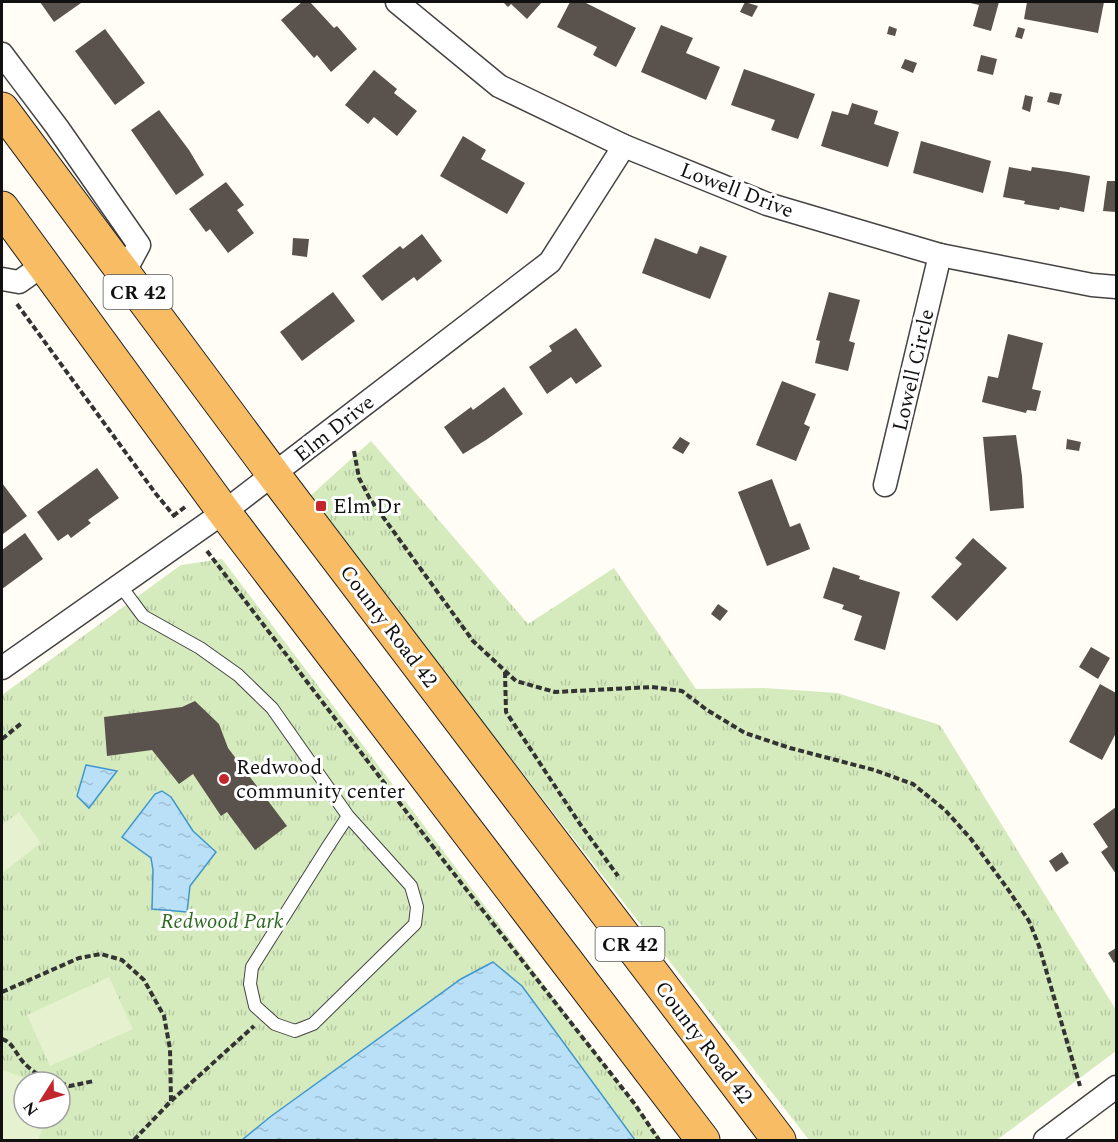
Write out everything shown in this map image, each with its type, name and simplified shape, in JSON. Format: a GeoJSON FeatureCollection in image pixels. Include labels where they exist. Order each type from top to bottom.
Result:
{"type":"FeatureCollection","features":[{"type":"Feature","properties":{"kind":"highway","name":"County Road 42"},"geometry":{"type":"LineString","coordinates":[[2,109],[274,474],[779,1140]]}},
{"type":"Feature","properties":{"kind":"highway","name":"CR 42"},"geometry":{"type":"LineString","coordinates":[[2,208],[224,512],[703,1140]]}},
{"type":"Feature","properties":{"kind":"street","name":"Lowell Drive"},"geometry":{"type":"LineString","coordinates":[[397,2],[499,86],[624,146],[767,204],[940,255],[1092,285],[1116,287]]}},
{"type":"Feature","properties":{"kind":"street"},"geometry":{"type":"LineString","coordinates":[[2,54],[57,127],[139,245],[124,273]]}},
{"type":"Feature","properties":{"kind":"street","name":"Elm Drive"},"geometry":{"type":"LineString","coordinates":[[2,668],[224,512],[550,262],[624,146]]}},
{"type":"Feature","properties":{"kind":"street","name":"Lowell Circle"},"geometry":{"type":"LineString","coordinates":[[885,485],[940,255]]}},
{"type":"Feature","properties":{"kind":"street"},"geometry":{"type":"LineString","coordinates":[[2,279],[19,282],[43,265]]}},
{"type":"Feature","properties":{"kind":"street"},"geometry":{"type":"LineString","coordinates":[[1045,1140],[1116,1087]]}},
{"type":"Feature","properties":{"kind":"lane"},"geometry":{"type":"LineString","coordinates":[[120,585],[143,616],[200,648],[238,675],[272,708],[348,816],[411,886],[417,907],[415,924],[313,1024],[295,1031],[275,1024],[255,1006],[250,984],[252,966],[348,816]]}},
{"type":"Feature","properties":{"kind":"path"},"geometry":{"type":"LineString","coordinates":[[16,303],[173,516],[194,534],[444,861],[634,1103],[659,1140]]}},
{"type":"Feature","properties":{"kind":"path"},"geometry":{"type":"LineString","coordinates":[[354,451],[359,478],[370,499],[473,641],[516,681],[555,692],[652,687],[682,691],[707,710],[745,732],[790,748],[874,770],[913,784],[945,810],[971,839],[1029,921],[1039,946],[1080,1087]]}},
{"type":"Feature","properties":{"kind":"path"},"geometry":{"type":"LineString","coordinates":[[505,671],[506,712],[580,824],[621,881]]}},
{"type":"Feature","properties":{"kind":"path"},"geometry":{"type":"LineString","coordinates":[[2,738],[23,722]]}},
{"type":"Feature","properties":{"kind":"path"},"geometry":{"type":"LineString","coordinates":[[2,992],[79,958],[101,954],[122,960],[144,980],[164,1016],[170,1049],[171,1101]]}},
{"type":"Feature","properties":{"kind":"path"},"geometry":{"type":"LineString","coordinates":[[134,1140],[171,1101],[266,1016]]}},
{"type":"Feature","properties":{"kind":"path"},"geometry":{"type":"LineString","coordinates":[[2,1039],[8,1041],[26,1065],[33,1070]]}},
{"type":"Feature","properties":{"kind":"path"},"geometry":{"type":"LineString","coordinates":[[72,1086],[94,1081]]}},
{"type":"Feature","properties":{"kind":"green space"},"geometry":{"type":"Polygon","coordinates":[[[371,441],[528,624],[614,568],[696,689],[764,688],[837,693],[940,725],[1116,1010],[1116,1051],[997,1140],[809,1140],[308,498],[371,441]]]}},
{"type":"Feature","properties":{"kind":"green space","name":"Redwood Park"},"geometry":{"type":"Polygon","coordinates":[[[222,559],[662,1140],[2,1140],[2,695],[181,565],[222,559]]]}},
{"type":"Feature","properties":{"kind":"green space"},"geometry":{"type":"Polygon","coordinates":[[[19,812],[41,843],[2,873],[2,825],[19,812]]]}},
{"type":"Feature","properties":{"kind":"green space"},"geometry":{"type":"Polygon","coordinates":[[[109,977],[133,1029],[50,1066],[27,1015],[109,977]]]}},
{"type":"Feature","properties":{"kind":"green space"},"geometry":{"type":"Polygon","coordinates":[[[3,1070],[12,1073],[12,1130],[42,1130],[38,1140],[2,1140],[3,1070]]]}},
{"type":"Feature","properties":{"kind":"water"},"geometry":{"type":"Polygon","coordinates":[[[86,765],[117,771],[89,808],[77,796],[86,765]]]}},
{"type":"Feature","properties":{"kind":"water"},"geometry":{"type":"Polygon","coordinates":[[[162,791],[171,797],[193,831],[216,852],[190,886],[187,912],[152,909],[151,858],[122,837],[155,794],[162,791]]]}},
{"type":"Feature","properties":{"kind":"water"},"geometry":{"type":"Polygon","coordinates":[[[493,962],[522,986],[635,1140],[242,1140],[270,1117],[461,979],[493,962]]]}},
{"type":"Feature","properties":{"kind":"building"},"geometry":{"type":"Polygon","coordinates":[[[40,2],[80,2],[81,3],[54,22],[40,2]]]}},
{"type":"Feature","properties":{"kind":"building"},"geometry":{"type":"Polygon","coordinates":[[[302,2],[310,2],[334,28],[337,26],[357,49],[331,72],[317,55],[314,58],[281,20],[302,2]]]}},
{"type":"Feature","properties":{"kind":"building"},"geometry":{"type":"Polygon","coordinates":[[[503,2],[542,2],[527,19],[511,4],[508,7],[503,2]]]}},
{"type":"Feature","properties":{"kind":"building"},"geometry":{"type":"Polygon","coordinates":[[[570,2],[584,2],[636,28],[616,67],[593,55],[597,47],[557,27],[570,2]]]}},
{"type":"Feature","properties":{"kind":"building"},"geometry":{"type":"Polygon","coordinates":[[[745,2],[758,6],[752,17],[740,12],[745,2]]]}},
{"type":"Feature","properties":{"kind":"building"},"geometry":{"type":"Polygon","coordinates":[[[966,2],[999,2],[991,31],[973,26],[979,5],[966,2]]]}},
{"type":"Feature","properties":{"kind":"building"},"geometry":{"type":"Polygon","coordinates":[[[1027,2],[1104,2],[1098,33],[1024,19],[1027,2]]]}},
{"type":"Feature","properties":{"kind":"building"},"geometry":{"type":"Polygon","coordinates":[[[661,25],[693,38],[686,53],[720,67],[706,100],[641,72],[661,25]]]}},
{"type":"Feature","properties":{"kind":"building"},"geometry":{"type":"Polygon","coordinates":[[[889,26],[897,29],[895,36],[887,34],[889,26]]]}},
{"type":"Feature","properties":{"kind":"building"},"geometry":{"type":"Polygon","coordinates":[[[1018,27],[1025,29],[1022,39],[1015,37],[1018,27]]]}},
{"type":"Feature","properties":{"kind":"building"},"geometry":{"type":"Polygon","coordinates":[[[105,29],[145,83],[115,105],[75,51],[105,29]]]}},
{"type":"Feature","properties":{"kind":"building"},"geometry":{"type":"Polygon","coordinates":[[[981,55],[997,59],[993,75],[977,71],[981,55]]]}},
{"type":"Feature","properties":{"kind":"building"},"geometry":{"type":"Polygon","coordinates":[[[905,59],[917,63],[913,73],[901,68],[905,59]]]}},
{"type":"Feature","properties":{"kind":"building"},"geometry":{"type":"Polygon","coordinates":[[[744,69],[815,94],[798,139],[771,130],[775,120],[731,105],[744,69]]]}},
{"type":"Feature","properties":{"kind":"building"},"geometry":{"type":"Polygon","coordinates":[[[374,70],[397,89],[394,93],[417,111],[397,136],[374,117],[368,124],[345,105],[374,70]]]}},
{"type":"Feature","properties":{"kind":"building"},"geometry":{"type":"Polygon","coordinates":[[[1050,92],[1062,94],[1059,105],[1047,102],[1050,92]]]}},
{"type":"Feature","properties":{"kind":"building"},"geometry":{"type":"Polygon","coordinates":[[[1025,95],[1033,97],[1030,112],[1022,109],[1025,95]]]}},
{"type":"Feature","properties":{"kind":"building"},"geometry":{"type":"Polygon","coordinates":[[[852,103],[878,111],[874,124],[899,132],[888,167],[821,146],[832,111],[848,115],[852,103]]]}},
{"type":"Feature","properties":{"kind":"building"},"geometry":{"type":"Polygon","coordinates":[[[159,110],[189,150],[204,175],[176,195],[131,130],[159,110]]]}},
{"type":"Feature","properties":{"kind":"building"},"geometry":{"type":"Polygon","coordinates":[[[463,136],[486,150],[481,159],[525,183],[507,214],[440,176],[463,136]]]}},
{"type":"Feature","properties":{"kind":"building"},"geometry":{"type":"Polygon","coordinates":[[[921,141],[991,161],[983,193],[913,173],[921,141]]]}},
{"type":"Feature","properties":{"kind":"building"},"geometry":{"type":"Polygon","coordinates":[[[1009,167],[1031,171],[1032,167],[1090,176],[1084,212],[1024,204],[1025,201],[1003,197],[1009,167]]]}},
{"type":"Feature","properties":{"kind":"building"},"geometry":{"type":"Polygon","coordinates":[[[1107,181],[1116,181],[1116,212],[1103,211],[1107,181]]]}},
{"type":"Feature","properties":{"kind":"building"},"geometry":{"type":"Polygon","coordinates":[[[226,182],[244,205],[237,210],[254,233],[228,253],[210,229],[206,232],[189,209],[226,182]]]}},
{"type":"Feature","properties":{"kind":"building"},"geometry":{"type":"Polygon","coordinates":[[[422,234],[442,261],[417,281],[414,277],[382,301],[362,276],[400,246],[403,249],[422,234]]]}},
{"type":"Feature","properties":{"kind":"building"},"geometry":{"type":"Polygon","coordinates":[[[293,238],[309,239],[307,257],[292,255],[293,238]]]}},
{"type":"Feature","properties":{"kind":"building"},"geometry":{"type":"Polygon","coordinates":[[[655,238],[697,254],[700,246],[727,256],[710,299],[642,273],[655,238]]]}},
{"type":"Feature","properties":{"kind":"building"},"geometry":{"type":"Polygon","coordinates":[[[333,292],[355,321],[302,361],[280,332],[333,292]]]}},
{"type":"Feature","properties":{"kind":"building"},"geometry":{"type":"Polygon","coordinates":[[[829,292],[860,300],[849,341],[855,343],[848,371],[815,363],[820,341],[816,340],[829,292]]]}},
{"type":"Feature","properties":{"kind":"building"},"geometry":{"type":"Polygon","coordinates":[[[576,328],[602,366],[576,384],[571,377],[547,394],[529,367],[552,351],[549,346],[576,328]]]}},
{"type":"Feature","properties":{"kind":"building"},"geometry":{"type":"Polygon","coordinates":[[[1008,334],[1043,343],[1032,389],[1041,391],[1036,411],[1027,410],[1026,413],[982,402],[988,376],[998,378],[1008,334]]]}},
{"type":"Feature","properties":{"kind":"building"},"geometry":{"type":"Polygon","coordinates":[[[782,381],[816,394],[804,424],[810,427],[796,461],[756,445],[782,381]]]}},
{"type":"Feature","properties":{"kind":"building"},"geometry":{"type":"Polygon","coordinates":[[[504,387],[523,414],[463,454],[444,427],[471,407],[473,410],[504,387]]]}},
{"type":"Feature","properties":{"kind":"building"},"geometry":{"type":"Polygon","coordinates":[[[1016,435],[1024,508],[990,511],[983,437],[1016,435]]]}},
{"type":"Feature","properties":{"kind":"building"},"geometry":{"type":"Polygon","coordinates":[[[680,437],[690,443],[683,454],[672,448],[680,437]]]}},
{"type":"Feature","properties":{"kind":"building"},"geometry":{"type":"Polygon","coordinates":[[[1067,439],[1081,442],[1079,451],[1066,449],[1067,439]]]}},
{"type":"Feature","properties":{"kind":"building"},"geometry":{"type":"Polygon","coordinates":[[[97,468],[119,498],[88,520],[91,523],[71,538],[68,534],[58,541],[37,512],[97,468]]]}},
{"type":"Feature","properties":{"kind":"building"},"geometry":{"type":"Polygon","coordinates":[[[772,479],[790,527],[800,523],[810,549],[767,566],[738,492],[772,479]]]}},
{"type":"Feature","properties":{"kind":"building"},"geometry":{"type":"Polygon","coordinates":[[[2,483],[27,516],[3,534],[2,532],[2,483]]]}},
{"type":"Feature","properties":{"kind":"building"},"geometry":{"type":"Polygon","coordinates":[[[25,533],[43,559],[2,589],[2,550],[25,533]]]}},
{"type":"Feature","properties":{"kind":"building"},"geometry":{"type":"Polygon","coordinates":[[[973,538],[1007,568],[957,621],[931,597],[962,564],[955,558],[973,538]]]}},
{"type":"Feature","properties":{"kind":"building"},"geometry":{"type":"Polygon","coordinates":[[[833,567],[860,576],[859,579],[900,592],[885,650],[854,640],[862,616],[842,609],[844,605],[823,598],[833,567]]]}},
{"type":"Feature","properties":{"kind":"building"},"geometry":{"type":"Polygon","coordinates":[[[718,604],[728,611],[720,621],[711,614],[718,604]]]}},
{"type":"Feature","properties":{"kind":"building"},"geometry":{"type":"Polygon","coordinates":[[[1091,647],[1110,658],[1098,679],[1079,667],[1091,647]]]}},
{"type":"Feature","properties":{"kind":"building"},"geometry":{"type":"Polygon","coordinates":[[[1100,684],[1116,693],[1116,733],[1102,760],[1069,742],[1100,684]]]}},
{"type":"Feature","properties":{"kind":"building","name":"Redwood community center"},"geometry":{"type":"Polygon","coordinates":[[[195,701],[219,724],[228,748],[287,826],[255,850],[227,812],[221,816],[193,774],[179,784],[152,750],[107,756],[104,717],[182,707],[195,701]]]}},
{"type":"Feature","properties":{"kind":"building"},"geometry":{"type":"Polygon","coordinates":[[[1116,807],[1116,874],[1101,852],[1108,847],[1093,824],[1116,807]]]}},
{"type":"Feature","properties":{"kind":"building"},"geometry":{"type":"Polygon","coordinates":[[[1062,852],[1069,863],[1056,872],[1049,861],[1062,852]]]}},
{"type":"Feature","properties":{"kind":"building"},"geometry":{"type":"Polygon","coordinates":[[[1116,948],[1116,961],[1114,963],[1108,953],[1116,948]]]}},
{"type":"Feature","properties":{"kind":"place","name":"Elm Dr"},"geometry":{"type":"Point","coordinates":[321,506]}},
{"type":"Feature","properties":{"kind":"place","name":"Redwood community center"},"geometry":{"type":"Point","coordinates":[224,779]}}]}
